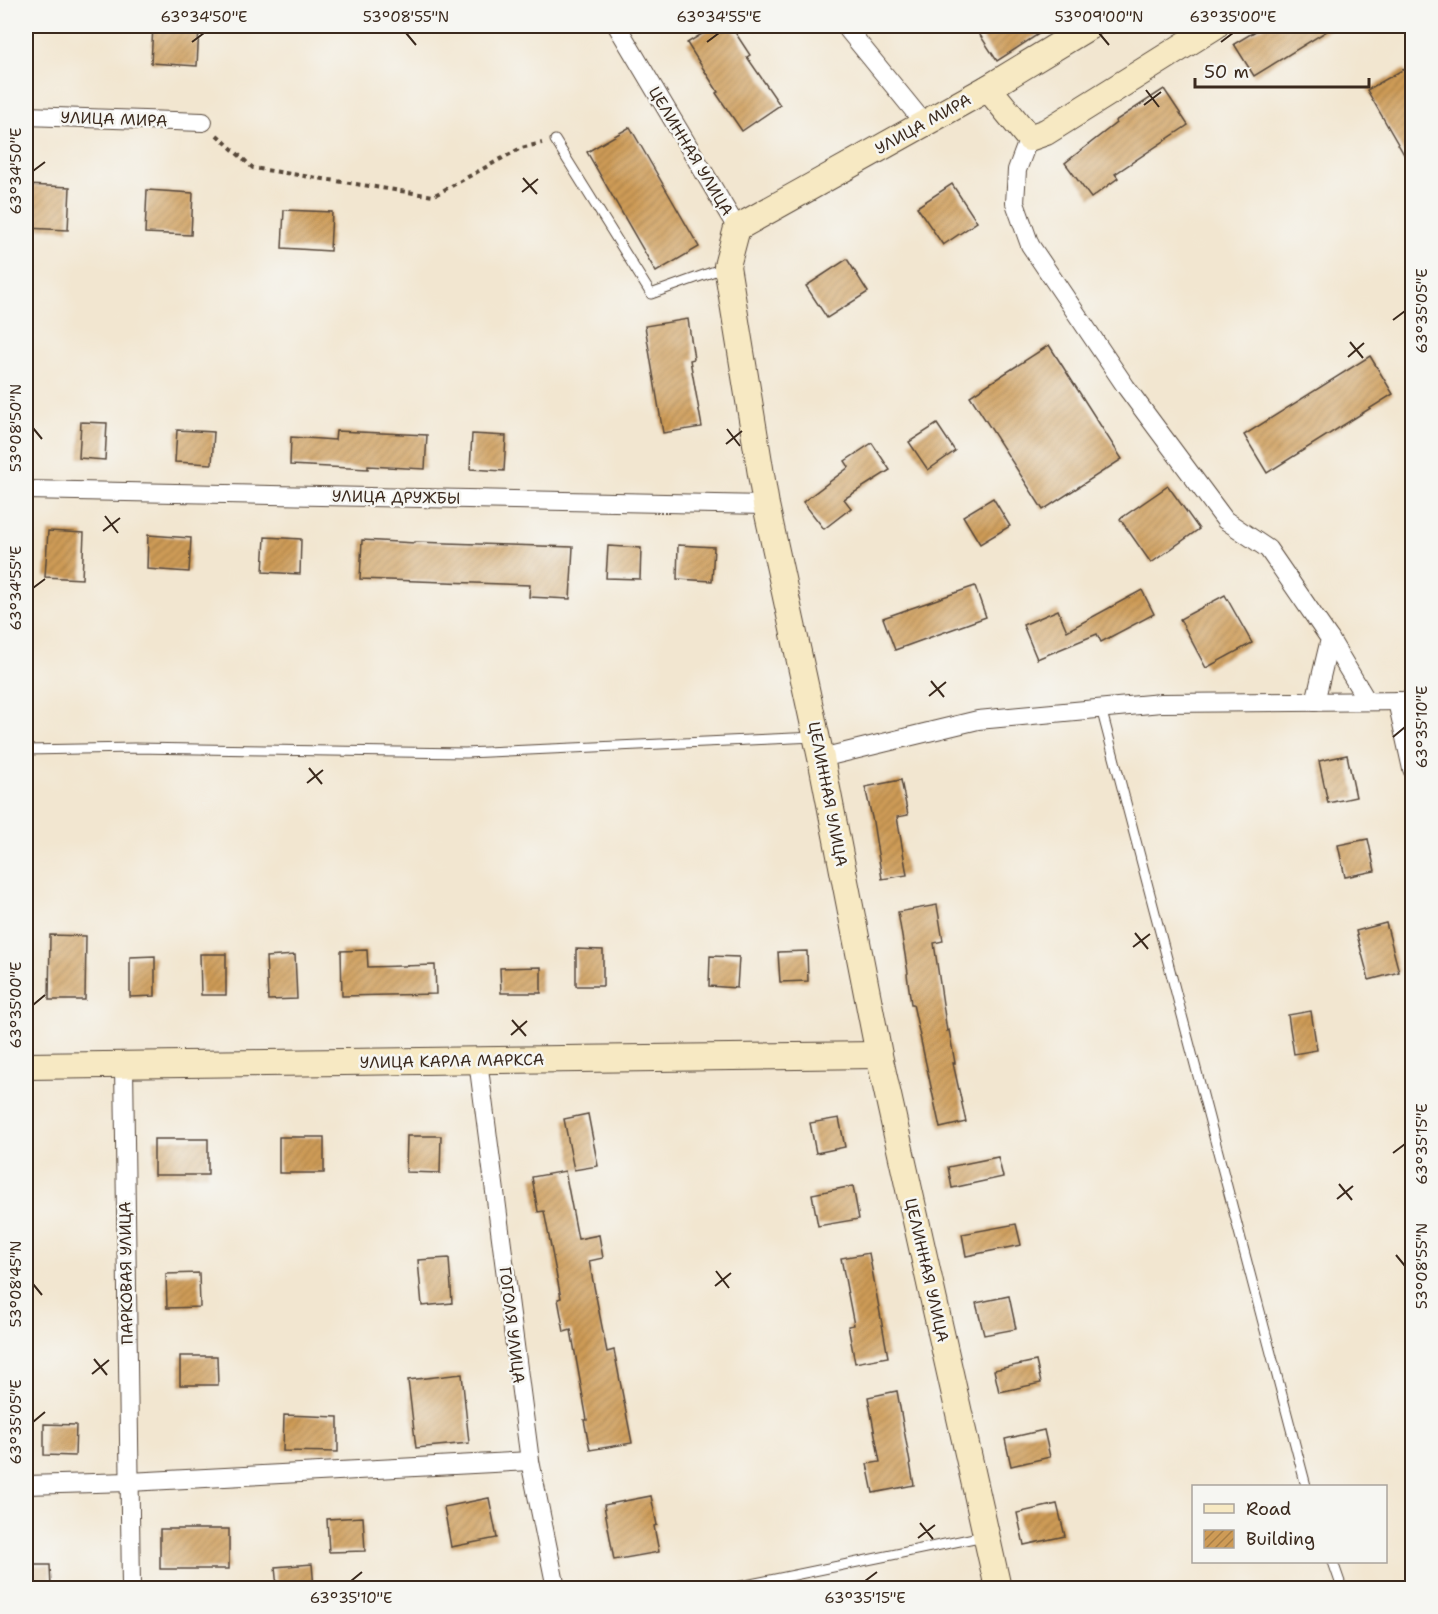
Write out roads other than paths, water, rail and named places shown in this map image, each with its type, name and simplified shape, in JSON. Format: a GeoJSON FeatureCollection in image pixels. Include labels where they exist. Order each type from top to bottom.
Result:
{"type":"FeatureCollection","features":[{"type":"Feature","properties":{"kind":"street","name":"ЦЕЛИННАЯ УЛИЦА"},"geometry":{"type":"LineString","coordinates":[[617,26],[737,228],[727,266],[766,505],[819,747],[879,1055],[998,1588]]}},
{"type":"Feature","properties":{"kind":"street"},"geometry":{"type":"LineString","coordinates":[[845,26],[924,123]]}},
{"type":"Feature","properties":{"kind":"street"},"geometry":{"type":"LineString","coordinates":[[988,88],[1090,26]]}},
{"type":"Feature","properties":{"kind":"street"},"geometry":{"type":"LineString","coordinates":[[1215,26],[1046,132],[1029,138],[1017,170],[1015,203],[1030,245],[1126,387],[1225,520],[1268,549],[1330,639],[1367,701]]}},
{"type":"Feature","properties":{"kind":"street","name":"УЛИЦА МИРА"},"geometry":{"type":"LineString","coordinates":[[737,228],[988,88],[1029,138]]}},
{"type":"Feature","properties":{"kind":"street","name":"УЛИЦА МИРА"},"geometry":{"type":"LineString","coordinates":[[26,116],[203,122]]}},
{"type":"Feature","properties":{"kind":"street","name":"УЛИЦА ДРУЖБЫ"},"geometry":{"type":"LineString","coordinates":[[26,490],[766,505]]}},
{"type":"Feature","properties":{"kind":"street"},"geometry":{"type":"LineString","coordinates":[[1315,702],[1330,639]]}},
{"type":"Feature","properties":{"kind":"street"},"geometry":{"type":"LineString","coordinates":[[819,747],[978,720],[1161,703],[1405,701],[1413,769]]}},
{"type":"Feature","properties":{"kind":"street","name":"УЛИЦА КАРЛА МАРКСА"},"geometry":{"type":"LineString","coordinates":[[26,1066],[879,1055]]}},
{"type":"Feature","properties":{"kind":"street","name":"ГОГОЛЯ УЛИЦА"},"geometry":{"type":"LineString","coordinates":[[478,1061],[530,1461],[556,1588]]}},
{"type":"Feature","properties":{"kind":"street","name":"ПАРКОВАЯ УЛИЦА"},"geometry":{"type":"LineString","coordinates":[[124,1065],[131,1588]]}},
{"type":"Feature","properties":{"kind":"street"},"geometry":{"type":"LineString","coordinates":[[26,1485],[129,1482],[530,1461]]}},
{"type":"Feature","properties":{"kind":"lane"},"geometry":{"type":"LineString","coordinates":[[555,140],[651,294],[727,266]]}},
{"type":"Feature","properties":{"kind":"lane"},"geometry":{"type":"LineString","coordinates":[[1101,708],[1306,1485]]}},
{"type":"Feature","properties":{"kind":"lane"},"geometry":{"type":"LineString","coordinates":[[26,750],[134,748],[465,753],[819,747]]}},
{"type":"Feature","properties":{"kind":"lane"},"geometry":{"type":"LineString","coordinates":[[731,1588],[986,1536]]}},
{"type":"Feature","properties":{"kind":"lane"},"geometry":{"type":"LineString","coordinates":[[1333,1563],[1342,1588]]}}]}
